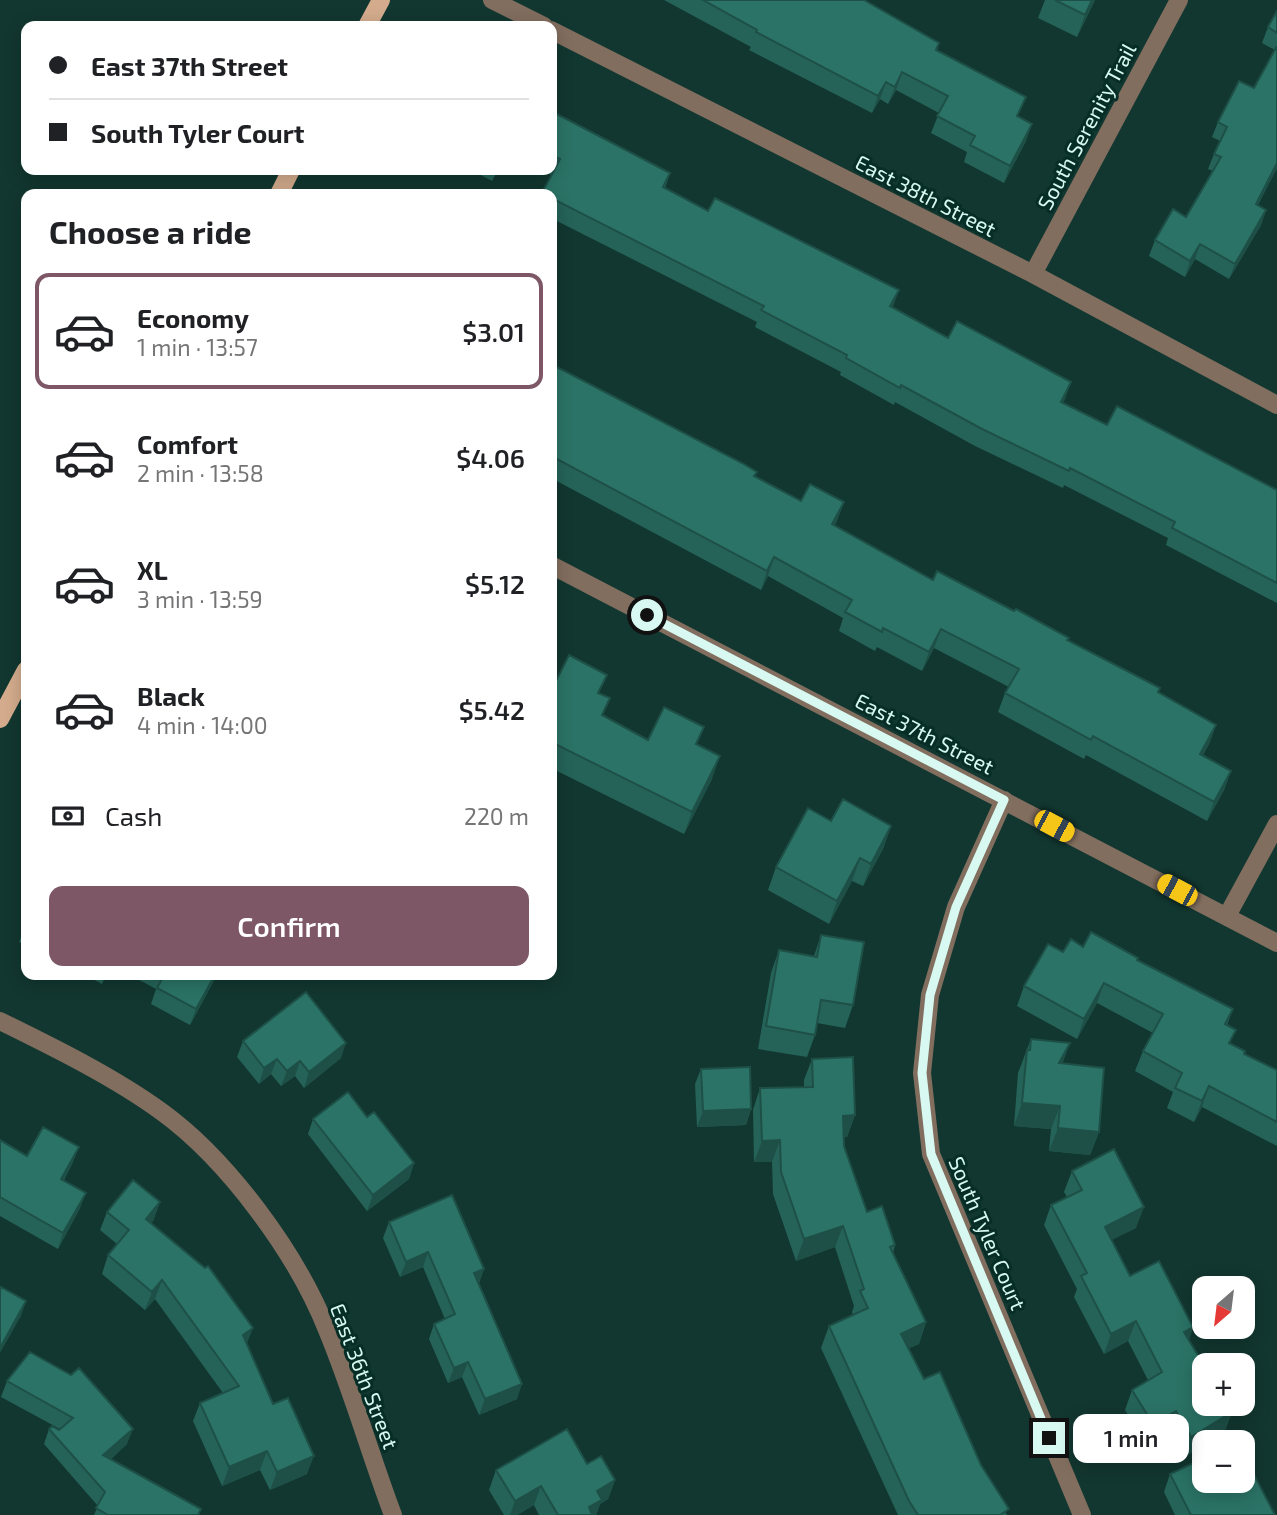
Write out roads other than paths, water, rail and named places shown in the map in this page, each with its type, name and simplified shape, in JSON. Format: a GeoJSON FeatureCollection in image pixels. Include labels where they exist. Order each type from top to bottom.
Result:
{"type":"FeatureCollection","features":[{"type":"Feature","properties":{"kind":"main road"},"geometry":{"type":"LineString","coordinates":[[370,21],[381,0]]}},
{"type":"Feature","properties":{"kind":"main road"},"geometry":{"type":"LineString","coordinates":[[0,719],[21,679]]}},
{"type":"Feature","properties":{"kind":"street"},"geometry":{"type":"LineString","coordinates":[[492,0],[534,21]]}},
{"type":"Feature","properties":{"kind":"street","name":"South Serenity Trail"},"geometry":{"type":"LineString","coordinates":[[1033,274],[1179,0]]}},
{"type":"Feature","properties":{"kind":"street","name":"East 38th Street"},"geometry":{"type":"LineString","coordinates":[[557,33],[1033,274],[1277,405]]}},
{"type":"Feature","properties":{"kind":"street","name":"East 37th Street"},"geometry":{"type":"LineString","coordinates":[[557,568],[1277,943]]}},
{"type":"Feature","properties":{"kind":"street","name":"South Tyler Court"},"geometry":{"type":"LineString","coordinates":[[1004,800],[956,907],[930,995],[922,1073],[931,1154],[1082,1515]]}},
{"type":"Feature","properties":{"kind":"street"},"geometry":{"type":"LineString","coordinates":[[1227,916],[1277,824]]}},
{"type":"Feature","properties":{"kind":"street","name":"East 36th Street"},"geometry":{"type":"LineString","coordinates":[[0,1021],[48,1045],[162,1112],[237,1181],[281,1244],[327,1328],[392,1515]]}}]}
